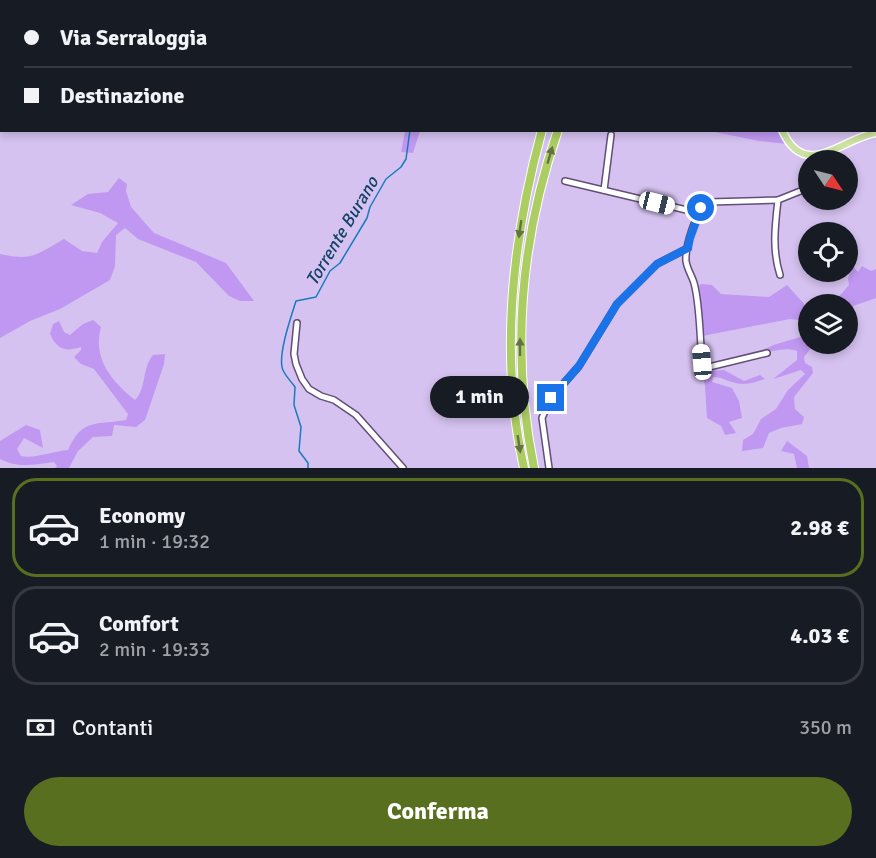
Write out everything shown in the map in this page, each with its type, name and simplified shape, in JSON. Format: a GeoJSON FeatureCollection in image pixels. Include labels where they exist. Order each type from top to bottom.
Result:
{"type":"FeatureCollection","features":[{"type":"Feature","properties":{"kind":"highway"},"geometry":{"type":"LineString","coordinates":[[524,468],[517,430],[510,334],[513,278],[521,222],[541,132]]}},
{"type":"Feature","properties":{"kind":"highway"},"geometry":{"type":"LineString","coordinates":[[534,468],[523,402],[520,324],[531,228],[557,132]]}},
{"type":"Feature","properties":{"kind":"main road"},"geometry":{"type":"LineString","coordinates":[[783,132],[790,146],[798,152]]}},
{"type":"Feature","properties":{"kind":"main road"},"geometry":{"type":"LineString","coordinates":[[838,150],[876,132]]}},
{"type":"Feature","properties":{"kind":"street"},"geometry":{"type":"LineString","coordinates":[[604,190],[611,135]]}},
{"type":"Feature","properties":{"kind":"street"},"geometry":{"type":"LineString","coordinates":[[565,181],[699,213]]}},
{"type":"Feature","properties":{"kind":"street"},"geometry":{"type":"LineString","coordinates":[[767,353],[709,367],[702,362],[694,284],[686,261],[688,248],[699,213],[705,204],[714,200],[778,200],[798,192]]}},
{"type":"Feature","properties":{"kind":"street"},"geometry":{"type":"LineString","coordinates":[[778,200],[774,241],[780,275]]}},
{"type":"Feature","properties":{"kind":"street"},"geometry":{"type":"LineString","coordinates":[[549,468],[542,418],[551,398],[579,366],[617,304],[657,264],[688,248]]}},
{"type":"Feature","properties":{"kind":"street"},"geometry":{"type":"LineString","coordinates":[[297,323],[294,354],[296,364],[309,389],[321,396],[334,399],[356,415],[403,468]]}},
{"type":"Feature","properties":{"kind":"shaded area"},"geometry":{"type":"Polygon","coordinates":[[[405,132],[420,132],[413,153],[401,152],[405,132]]]}},
{"type":"Feature","properties":{"kind":"shaded area"},"geometry":{"type":"Polygon","coordinates":[[[715,132],[780,132],[787,144],[715,132]]]}},
{"type":"Feature","properties":{"kind":"shaded area"},"geometry":{"type":"Polygon","coordinates":[[[119,178],[127,184],[126,191],[131,207],[154,233],[226,263],[254,301],[240,301],[229,296],[196,262],[138,239],[125,228],[116,235],[115,266],[110,280],[60,309],[30,321],[0,338],[0,254],[27,257],[64,239],[82,251],[97,253],[102,242],[118,223],[100,213],[71,205],[88,194],[108,192],[119,178]]]}},
{"type":"Feature","properties":{"kind":"shaded area"},"geometry":{"type":"Polygon","coordinates":[[[862,266],[871,271],[876,269],[876,298],[858,304],[858,294],[841,294],[849,285],[848,282],[858,282],[858,272],[862,266]]]}},
{"type":"Feature","properties":{"kind":"shaded area"},"geometry":{"type":"Polygon","coordinates":[[[701,284],[712,285],[721,294],[769,297],[787,285],[798,297],[798,320],[790,319],[702,336],[698,287],[701,284]]]}},
{"type":"Feature","properties":{"kind":"shaded area"},"geometry":{"type":"Polygon","coordinates":[[[93,320],[101,327],[99,349],[106,368],[135,400],[141,390],[149,361],[153,355],[165,354],[164,364],[145,420],[136,427],[114,425],[112,436],[93,437],[78,451],[69,468],[55,468],[57,466],[54,462],[19,465],[0,459],[0,441],[26,425],[40,430],[43,448],[24,438],[17,449],[21,456],[68,450],[73,440],[85,428],[98,423],[126,420],[128,414],[94,369],[81,364],[74,357],[81,347],[62,348],[50,334],[53,324],[59,321],[64,332],[70,335],[83,324],[93,320]]]}},
{"type":"Feature","properties":{"kind":"shaded area"},"geometry":{"type":"Polygon","coordinates":[[[798,337],[798,354],[806,354],[804,357],[805,363],[812,367],[813,373],[794,397],[795,409],[804,417],[802,424],[769,433],[763,448],[742,451],[743,440],[753,434],[761,419],[776,409],[788,390],[805,374],[801,370],[773,379],[797,360],[797,351],[787,349],[759,352],[798,337]]]}},
{"type":"Feature","properties":{"kind":"shaded area"},"geometry":{"type":"Polygon","coordinates":[[[700,366],[710,371],[724,370],[744,381],[760,375],[765,379],[741,384],[713,377],[712,382],[732,388],[739,401],[742,418],[729,422],[736,433],[725,435],[721,426],[707,418],[705,386],[700,366]]]}},
{"type":"Feature","properties":{"kind":"shaded area"},"geometry":{"type":"Polygon","coordinates":[[[787,441],[807,456],[809,468],[797,468],[794,454],[781,451],[787,441]]]}},
{"type":"Feature","properties":{"kind":"waterway","name":"Torrente Burano"},"geometry":{"type":"LineString","coordinates":[[308,468],[308,463],[299,451],[301,427],[294,405],[295,387],[285,375],[282,367],[282,352],[296,301],[316,297],[330,271],[340,263],[367,218],[370,207],[386,179],[401,167],[406,159],[410,132]]}},
{"type":"Feature","properties":{"kind":"route"},"geometry":{"type":"LineString","coordinates":[[551,398],[579,366],[617,304],[657,264],[688,248],[701,208]]}}]}
